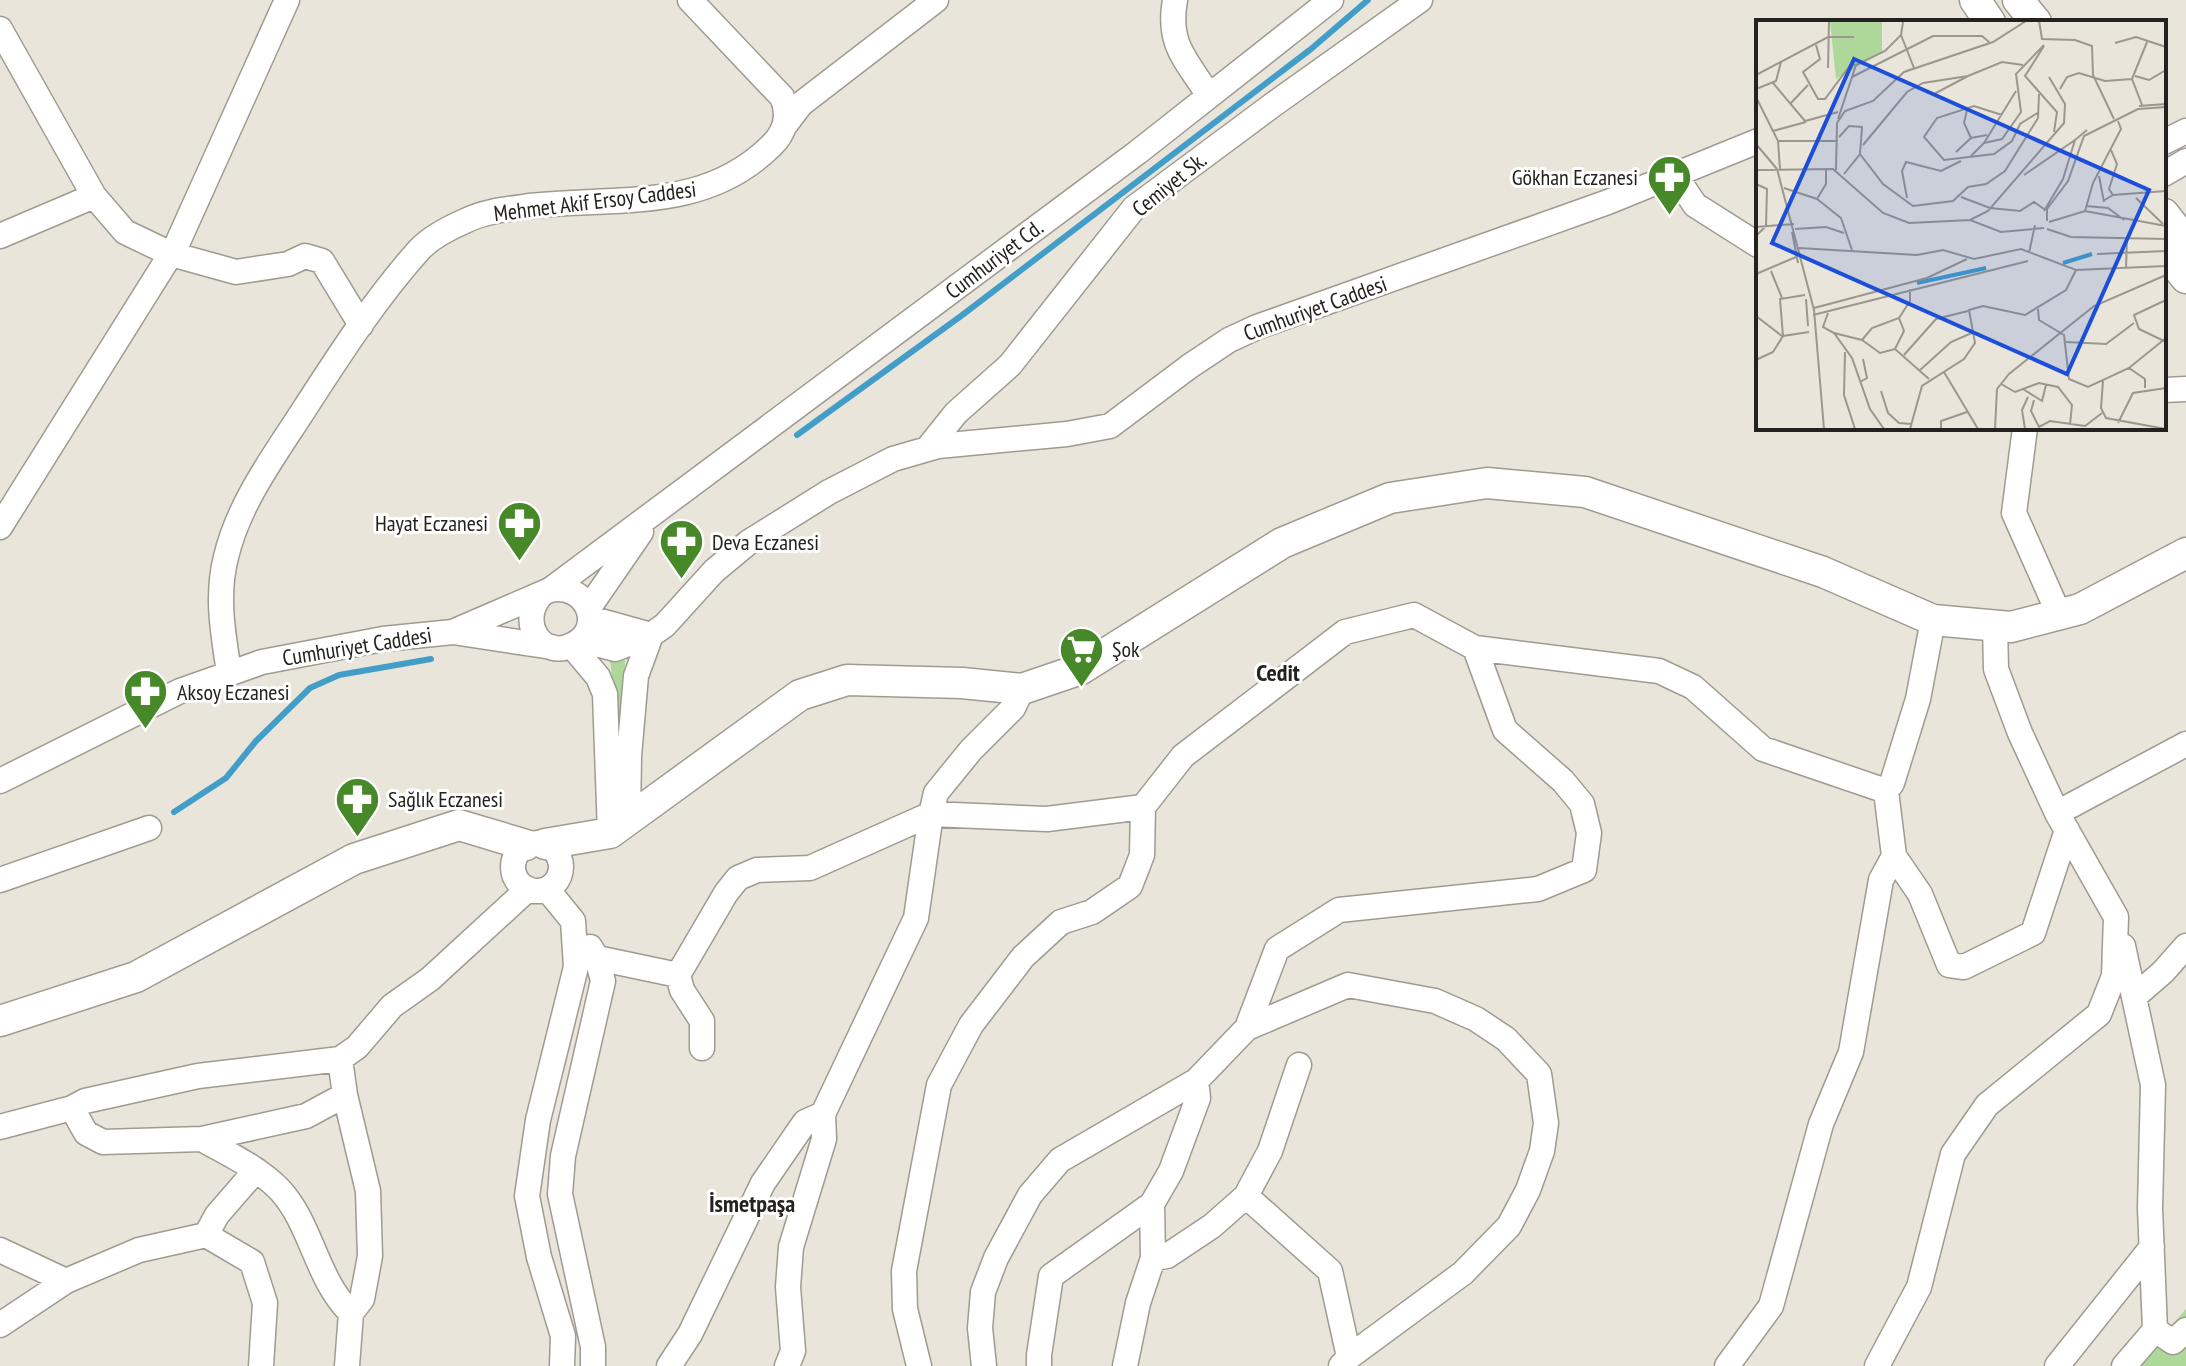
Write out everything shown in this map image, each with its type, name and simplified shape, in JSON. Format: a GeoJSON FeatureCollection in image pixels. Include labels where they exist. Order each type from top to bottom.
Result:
{"type":"FeatureCollection","features":[{"type":"Feature","properties":{"kind":"main road"},"geometry":{"type":"LineString","coordinates":[[1975,0],[1989,20]]}},
{"type":"Feature","properties":{"kind":"main road"},"geometry":{"type":"LineString","coordinates":[[2166,217],[2186,242]]}},
{"type":"Feature","properties":{"kind":"main road"},"geometry":{"type":"LineString","coordinates":[[2166,253],[2186,278]]}},
{"type":"Feature","properties":{"kind":"main road"},"geometry":{"type":"LineString","coordinates":[[2,1013],[136,977],[354,859],[459,825],[536,845],[619,827],[800,695],[847,680],[962,683],[1022,689],[1081,669],[1282,543],[1390,498],[1487,483],[1585,492],[1823,572],[1933,620],[2003,626],[2080,609],[2186,553]]}},
{"type":"Feature","properties":{"kind":"main road"},"geometry":{"type":"LineString","coordinates":[[2003,626],[2054,603],[2186,531]]}},
{"type":"Feature","properties":{"kind":"street"},"geometry":{"type":"LineString","coordinates":[[0,527],[171,254],[287,0]]}},
{"type":"Feature","properties":{"kind":"street","name":"Mehmet Akif Ersoy Caddesi"},"geometry":{"type":"LineString","coordinates":[[229,672],[220,598],[226,554],[240,516],[265,470],[361,325],[421,248],[469,219],[515,208],[656,198],[710,187],[761,156],[776,141],[801,104],[936,0]]}},
{"type":"Feature","properties":{"kind":"street"},"geometry":{"type":"LineString","coordinates":[[1175,0],[1171,22],[1174,40],[1209,96]]}},
{"type":"Feature","properties":{"kind":"street","name":"Cumhuriyet Cd."},"geometry":{"type":"LineString","coordinates":[[546,593],[1138,152],[1331,0]]}},
{"type":"Feature","properties":{"kind":"street","name":"Cemiyet Sk."},"geometry":{"type":"LineString","coordinates":[[928,448],[956,413],[1010,365],[1134,208],[1420,0]]}},
{"type":"Feature","properties":{"kind":"street"},"geometry":{"type":"LineString","coordinates":[[691,1],[782,97],[787,108],[785,125]]}},
{"type":"Feature","properties":{"kind":"street"},"geometry":{"type":"LineString","coordinates":[[0,29],[94,196],[125,232],[171,254],[236,272],[288,264],[305,256],[322,261],[361,325]]}},
{"type":"Feature","properties":{"kind":"street"},"geometry":{"type":"LineString","coordinates":[[2166,141],[2186,131]]}},
{"type":"Feature","properties":{"kind":"street","name":"Cumhuriyet Caddesi"},"geometry":{"type":"LineString","coordinates":[[0,781],[180,691],[262,662],[424,633],[576,632],[615,649],[627,646],[665,625],[714,571],[749,542],[893,459],[928,448],[1067,434],[1110,426],[1190,366],[1229,340],[1257,327],[1608,202],[1756,142]]}},
{"type":"Feature","properties":{"kind":"street"},"geometry":{"type":"LineString","coordinates":[[2166,173],[2186,161]]}},
{"type":"Feature","properties":{"kind":"street"},"geometry":{"type":"LineString","coordinates":[[1675,175],[1695,205],[1756,244]]}},
{"type":"Feature","properties":{"kind":"street"},"geometry":{"type":"LineString","coordinates":[[0,236],[94,196]]}},
{"type":"Feature","properties":{"kind":"street"},"geometry":{"type":"LineString","coordinates":[[2166,390],[2186,389]]}},
{"type":"Feature","properties":{"kind":"street"},"geometry":{"type":"LineString","coordinates":[[2025,430],[2014,513],[2054,603]]}},
{"type":"Feature","properties":{"kind":"street"},"geometry":{"type":"LineString","coordinates":[[619,827],[605,694],[576,632],[584,601],[573,592],[559,589],[546,593],[532,607],[530,622],[539,640],[576,632],[654,513]]}},
{"type":"Feature","properties":{"kind":"street","name":"Cumhuriyet Caddesi"},"geometry":{"type":"LineString","coordinates":[[453,632],[546,593]]}},
{"type":"Feature","properties":{"kind":"street"},"geometry":{"type":"LineString","coordinates":[[919,1366],[905,1309],[904,1271],[939,1085],[971,1025],[1023,957],[1061,922],[1092,912],[1130,886],[1142,855],[1143,807],[1183,756],[1345,632],[1414,615],[1475,648],[1659,671],[1693,687],[1763,749],[1886,791]]}},
{"type":"Feature","properties":{"kind":"street"},"geometry":{"type":"LineString","coordinates":[[1933,620],[1918,699],[1892,783],[1886,791],[1894,856],[1920,894],[1949,965],[1964,967],[2033,933],[2062,822],[2186,744]]}},
{"type":"Feature","properties":{"kind":"street"},"geometry":{"type":"LineString","coordinates":[[2003,626],[1996,669],[2020,733],[2062,822],[2116,917],[2153,1085],[2150,1208],[2155,1330],[2124,1366]]}},
{"type":"Feature","properties":{"kind":"street"},"geometry":{"type":"LineString","coordinates":[[619,827],[636,676],[651,635]]}},
{"type":"Feature","properties":{"kind":"street"},"geometry":{"type":"LineString","coordinates":[[1247,1028],[1277,949],[1339,910],[1538,889],[1584,870],[1589,833],[1582,804],[1563,781],[1505,730],[1475,648]]}},
{"type":"Feature","properties":{"kind":"street"},"geometry":{"type":"LineString","coordinates":[[787,1366],[793,1351],[788,1287],[791,1247],[824,1139],[823,1114],[916,918],[936,793],[971,750],[1013,708],[1022,689]]}},
{"type":"Feature","properties":{"kind":"street"},"geometry":{"type":"LineString","coordinates":[[702,1048],[702,1021],[682,990],[678,975],[738,878],[757,870],[810,868],[931,814],[1047,819],[1143,807]]}},
{"type":"Feature","properties":{"kind":"street"},"geometry":{"type":"LineString","coordinates":[[0,880],[149,828]]}},
{"type":"Feature","properties":{"kind":"street"},"geometry":{"type":"LineString","coordinates":[[0,1127],[72,1108],[85,1101],[198,1076],[340,1059],[357,1047],[392,1006],[430,979],[537,889],[559,875],[559,857],[536,845],[519,851],[512,868],[520,885],[537,889],[573,921],[597,958],[603,981],[563,1156],[560,1194],[593,1347],[593,1366]]}},
{"type":"Feature","properties":{"kind":"street"},"geometry":{"type":"LineString","coordinates":[[1727,1366],[1771,1306],[1821,1124],[1851,1052],[1881,880],[1894,856]]}},
{"type":"Feature","properties":{"kind":"street"},"geometry":{"type":"LineString","coordinates":[[1877,1366],[1919,1287],[1953,1154],[1987,1105],[2099,1014],[2114,976],[2116,917]]}},
{"type":"Feature","properties":{"kind":"street"},"geometry":{"type":"LineString","coordinates":[[562,1366],[563,1336],[539,1257],[527,1196],[538,1120],[576,967],[573,921]]}},
{"type":"Feature","properties":{"kind":"street"},"geometry":{"type":"LineString","coordinates":[[2134,997],[2163,972],[2186,946]]}},
{"type":"Feature","properties":{"kind":"street"},"geometry":{"type":"LineString","coordinates":[[597,958],[678,975]]}},
{"type":"Feature","properties":{"kind":"street"},"geometry":{"type":"LineString","coordinates":[[984,1366],[980,1328],[983,1292],[996,1258],[1030,1195],[1060,1160],[1196,1081],[1247,1028],[1348,985],[1435,1001],[1476,1019],[1506,1039],[1539,1074],[1546,1123],[1542,1151],[1528,1190],[1509,1226],[1463,1273],[1345,1361],[1330,1271],[1246,1196]]}},
{"type":"Feature","properties":{"kind":"street"},"geometry":{"type":"LineString","coordinates":[[340,1059],[345,1095],[368,1191],[370,1256],[362,1299],[351,1313],[347,1366]]}},
{"type":"Feature","properties":{"kind":"street"},"geometry":{"type":"LineString","coordinates":[[1153,1258],[1167,1256],[1212,1226],[1246,1196],[1270,1151],[1299,1065]]}},
{"type":"Feature","properties":{"kind":"street"},"geometry":{"type":"LineString","coordinates":[[1039,1366],[1051,1276],[1152,1204],[1171,1171],[1198,1098],[1196,1081]]}},
{"type":"Feature","properties":{"kind":"street"},"geometry":{"type":"LineString","coordinates":[[72,1108],[86,1133],[103,1142],[202,1139],[306,1116],[345,1095]]}},
{"type":"Feature","properties":{"kind":"street"},"geometry":{"type":"LineString","coordinates":[[669,1366],[690,1334],[763,1183],[805,1122],[823,1114]]}},
{"type":"Feature","properties":{"kind":"street"},"geometry":{"type":"LineString","coordinates":[[202,1139],[256,1170],[279,1190],[294,1211],[336,1298],[351,1313]]}},
{"type":"Feature","properties":{"kind":"street"},"geometry":{"type":"LineString","coordinates":[[206,1235],[217,1215],[256,1170]]}},
{"type":"Feature","properties":{"kind":"street"},"geometry":{"type":"LineString","coordinates":[[1125,1366],[1138,1303],[1153,1258],[1152,1204]]}},
{"type":"Feature","properties":{"kind":"street"},"geometry":{"type":"LineString","coordinates":[[0,1325],[66,1281],[139,1250],[206,1235],[252,1262],[265,1303],[261,1366]]}},
{"type":"Feature","properties":{"kind":"street"},"geometry":{"type":"LineString","coordinates":[[2057,1366],[2152,1247]]}},
{"type":"Feature","properties":{"kind":"street"},"geometry":{"type":"LineString","coordinates":[[0,1250],[66,1281]]}},
{"type":"Feature","properties":{"kind":"street"},"geometry":{"type":"LineString","coordinates":[[2155,1330],[2173,1342],[2186,1330]]}},
{"type":"Feature","properties":{"kind":"green space"},"geometry":{"type":"Polygon","coordinates":[[[625,660],[621,810],[616,705],[610,661],[625,660]]]}},
{"type":"Feature","properties":{"kind":"green space"},"geometry":{"type":"Polygon","coordinates":[[[2186,1309],[2186,1366],[2137,1366],[2186,1309]]]}},
{"type":"Feature","properties":{"kind":"waterway"},"geometry":{"type":"LineString","coordinates":[[797,435],[961,316],[1311,49],[1368,0]]}},
{"type":"Feature","properties":{"kind":"waterway"},"geometry":{"type":"LineString","coordinates":[[174,812],[226,778],[256,741],[310,688],[339,675],[431,659]]}},
{"type":"Feature","properties":{"kind":"place","name":"Gökhan Eczanesi"},"geometry":{"type":"Point","coordinates":[1669,216]}},
{"type":"Feature","properties":{"kind":"place","name":"Hayat Eczanesi"},"geometry":{"type":"Point","coordinates":[519,562]}},
{"type":"Feature","properties":{"kind":"place","name":"Deva Eczanesi"},"geometry":{"type":"Point","coordinates":[681,581]}},
{"type":"Feature","properties":{"kind":"place","name":"Şok"},"geometry":{"type":"Point","coordinates":[1081,688]}},
{"type":"Feature","properties":{"kind":"place","name":"Aksoy Eczanesi"},"geometry":{"type":"Point","coordinates":[146,731]}},
{"type":"Feature","properties":{"kind":"place","name":"Sağlık Eczanesi"},"geometry":{"type":"Point","coordinates":[357,838]}},
{"type":"Feature","properties":{"kind":"district","name":"Cedit"},"geometry":{"type":"Point","coordinates":[1278,672]}},
{"type":"Feature","properties":{"kind":"district","name":"İsmetpaşa"},"geometry":{"type":"Point","coordinates":[752,1203]}}]}
